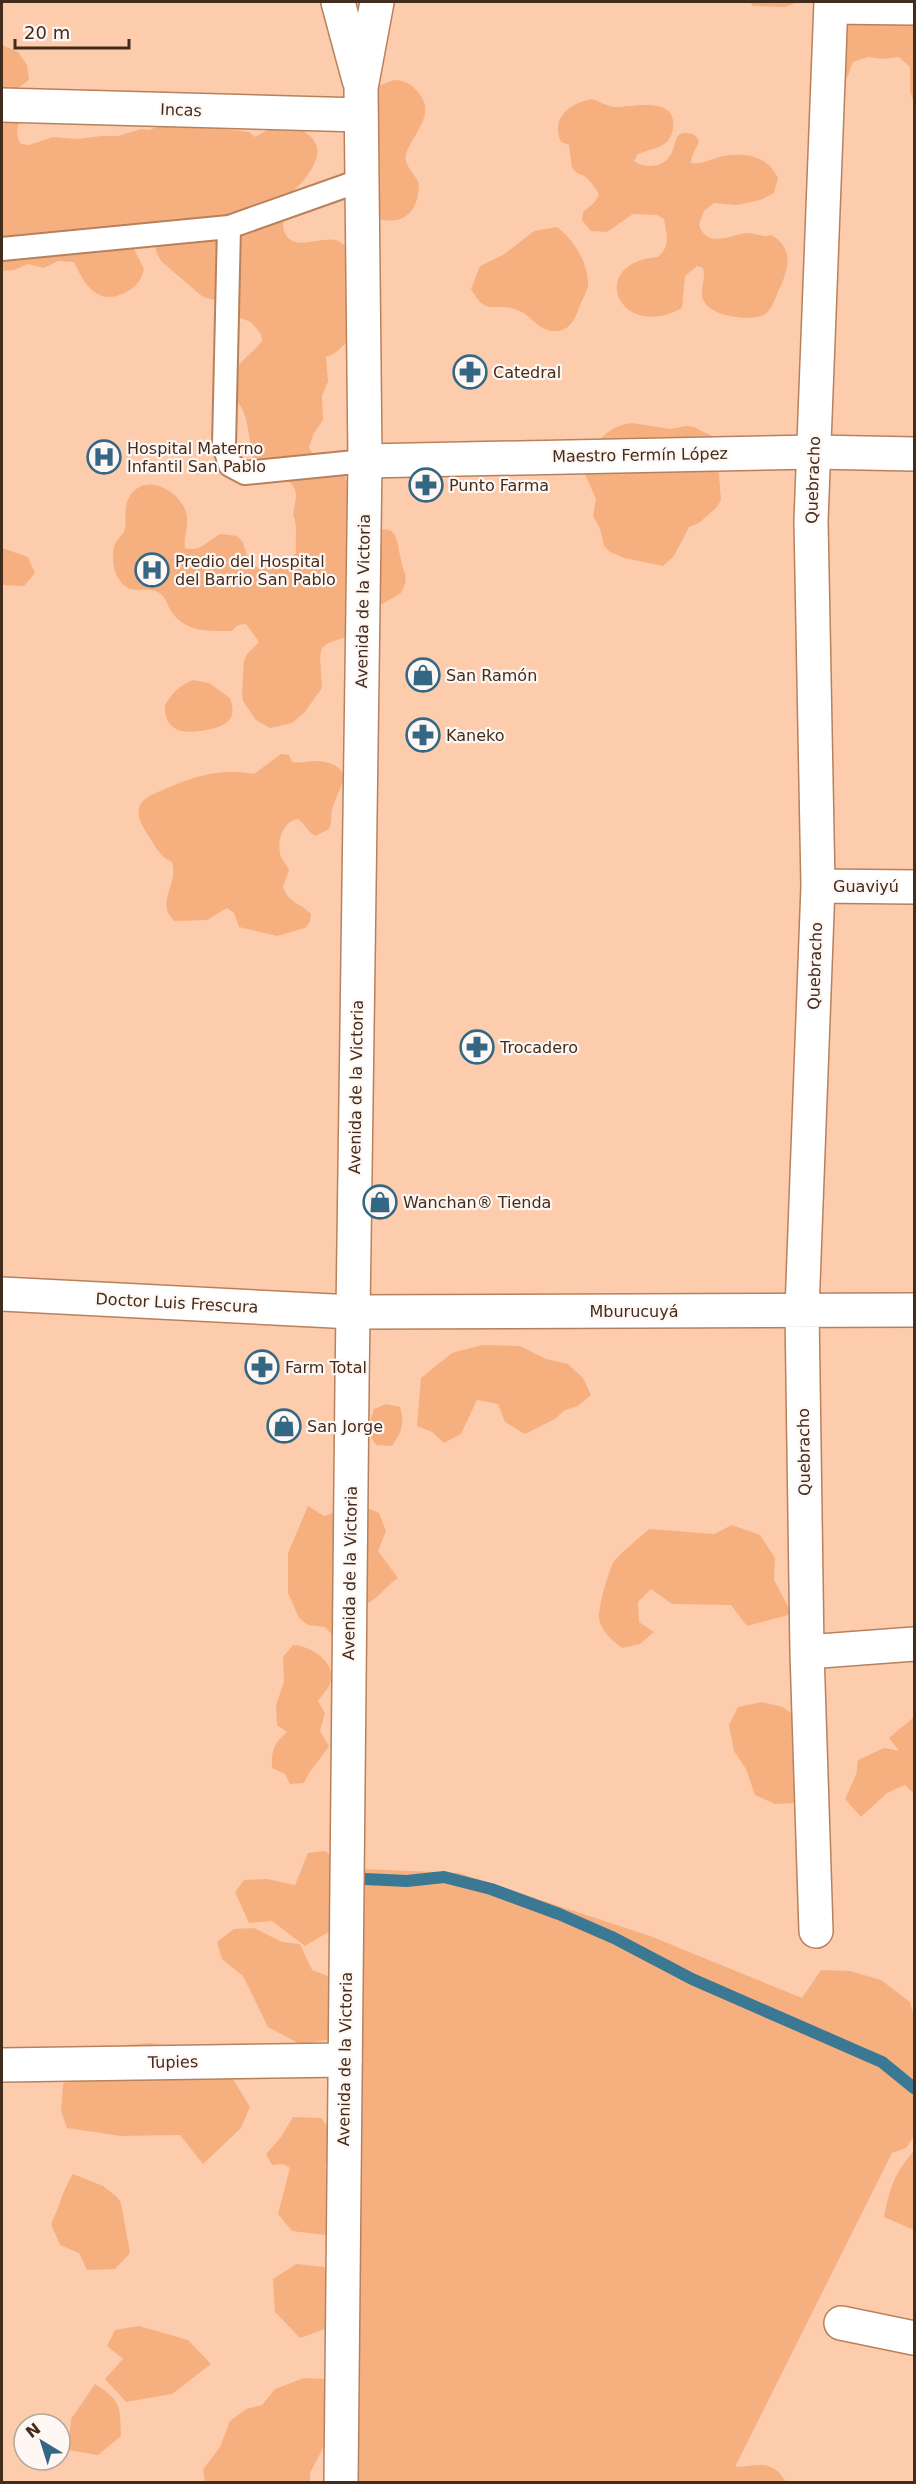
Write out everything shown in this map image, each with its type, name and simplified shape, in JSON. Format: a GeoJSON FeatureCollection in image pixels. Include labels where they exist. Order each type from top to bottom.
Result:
{"type":"FeatureCollection","features":[{"type":"Feature","properties":{"kind":"street","name":"Avenida de la Victoria"},"geometry":{"type":"LineString","coordinates":[[338,2],[361,101]]}},
{"type":"Feature","properties":{"kind":"street","name":"Avenida de la Victoria"},"geometry":{"type":"LineString","coordinates":[[342,2482],[353,1312],[365,461],[361,101],[378,2]]}},
{"type":"Feature","properties":{"kind":"street"},"geometry":{"type":"LineString","coordinates":[[831,4],[915,8]]}},
{"type":"Feature","properties":{"kind":"street","name":"Quebracho"},"geometry":{"type":"LineString","coordinates":[[816,1930],[807,1652],[802,1310],[818,886],[811,521],[831,4]]}},
{"type":"Feature","properties":{"kind":"street","name":"Incas"},"geometry":{"type":"LineString","coordinates":[[2,105],[361,101]]}},
{"type":"Feature","properties":{"kind":"street","name":"Maestro Fermín López"},"geometry":{"type":"LineString","coordinates":[[365,461],[814,452],[915,454]]}},
{"type":"Feature","properties":{"kind":"street","name":"Guaviyú"},"geometry":{"type":"LineString","coordinates":[[818,886],[915,887]]}},
{"type":"Feature","properties":{"kind":"street","name":"Doctor Luis Frescura"},"geometry":{"type":"LineString","coordinates":[[2,1294],[353,1312]]}},
{"type":"Feature","properties":{"kind":"street","name":"Mburucuyá"},"geometry":{"type":"LineString","coordinates":[[353,1312],[915,1310]]}},
{"type":"Feature","properties":{"kind":"street"},"geometry":{"type":"LineString","coordinates":[[807,1652],[915,1644]]}},
{"type":"Feature","properties":{"kind":"street","name":"Tupies"},"geometry":{"type":"LineString","coordinates":[[2,2065],[345,2060]]}},
{"type":"Feature","properties":{"kind":"street"},"geometry":{"type":"LineString","coordinates":[[842,2323],[915,2338]]}},
{"type":"Feature","properties":{"kind":"lane"},"geometry":{"type":"LineString","coordinates":[[2,249],[229,227],[362,180]]}},
{"type":"Feature","properties":{"kind":"lane"},"geometry":{"type":"LineString","coordinates":[[229,227],[224,445],[230,465],[245,473],[365,461]]}},
{"type":"Feature","properties":{"kind":"shaded area"},"geometry":{"type":"Polygon","coordinates":[[[750,2],[798,2],[785,7],[753,6],[750,2]]]}},
{"type":"Feature","properties":{"kind":"shaded area"},"geometry":{"type":"Polygon","coordinates":[[[914,2],[914,103],[910,91],[910,67],[899,57],[883,59],[868,57],[853,62],[846,79],[838,86],[842,23],[914,2]]]}},
{"type":"Feature","properties":{"kind":"shaded area"},"geometry":{"type":"Polygon","coordinates":[[[2,45],[18,52],[27,65],[29,80],[10,94],[22,115],[17,133],[21,144],[29,145],[53,137],[77,139],[118,136],[141,129],[150,130],[164,123],[190,128],[198,126],[249,132],[255,137],[276,127],[287,125],[307,134],[316,145],[317,158],[291,196],[283,229],[290,239],[296,242],[334,240],[346,247],[354,265],[357,321],[348,340],[336,352],[326,357],[328,381],[322,396],[323,420],[314,433],[309,447],[313,455],[336,465],[343,474],[353,496],[360,533],[387,530],[394,534],[406,579],[401,593],[374,606],[358,633],[328,643],[322,648],[320,656],[322,688],[304,713],[292,723],[270,728],[256,720],[243,701],[244,661],[247,654],[259,642],[246,624],[238,625],[232,631],[200,630],[186,625],[173,614],[164,597],[157,591],[134,590],[123,585],[116,575],[113,563],[115,545],[125,528],[128,500],[136,489],[144,485],[161,487],[169,491],[182,504],[187,517],[185,548],[195,549],[221,534],[237,536],[259,569],[284,563],[296,553],[296,528],[293,515],[296,492],[287,479],[265,483],[260,476],[253,459],[245,416],[231,387],[235,370],[262,341],[261,334],[251,322],[235,316],[218,301],[203,297],[161,261],[152,232],[133,247],[144,269],[140,279],[131,289],[118,296],[101,296],[94,292],[83,279],[74,262],[58,261],[44,268],[28,264],[14,270],[2,271],[2,45]]]}},
{"type":"Feature","properties":{"kind":"shaded area"},"geometry":{"type":"Polygon","coordinates":[[[394,80],[405,82],[413,87],[423,100],[425,108],[421,124],[406,155],[408,166],[419,184],[418,196],[414,206],[403,218],[386,220],[365,215],[357,111],[378,86],[394,80]]]}},
{"type":"Feature","properties":{"kind":"shaded area"},"geometry":{"type":"Polygon","coordinates":[[[592,99],[614,107],[651,105],[661,107],[673,118],[673,129],[665,144],[638,154],[634,161],[638,164],[654,166],[664,162],[671,154],[677,137],[688,133],[695,135],[699,141],[691,163],[700,163],[724,156],[748,155],[762,160],[774,171],[778,178],[774,193],[760,200],[737,205],[714,203],[704,211],[699,225],[707,236],[713,238],[719,239],[749,233],[773,236],[780,242],[787,256],[786,271],[773,304],[765,315],[737,317],[710,308],[704,302],[702,295],[703,268],[697,266],[685,276],[682,308],[660,316],[641,316],[627,309],[619,298],[617,285],[622,272],[635,262],[658,257],[667,243],[666,230],[664,219],[657,215],[633,214],[607,232],[591,231],[582,220],[583,212],[595,202],[599,194],[587,179],[572,168],[569,145],[561,142],[558,126],[564,113],[570,108],[592,99]]]}},
{"type":"Feature","properties":{"kind":"shaded area"},"geometry":{"type":"Polygon","coordinates":[[[557,227],[578,251],[585,266],[588,281],[586,292],[568,327],[559,331],[547,330],[517,310],[486,306],[477,298],[471,289],[480,266],[503,255],[534,231],[557,227]]]}},
{"type":"Feature","properties":{"kind":"shaded area"},"geometry":{"type":"Polygon","coordinates":[[[632,423],[670,429],[694,427],[716,438],[721,500],[716,508],[699,523],[689,527],[674,556],[663,566],[624,558],[610,552],[604,546],[600,529],[593,516],[596,499],[583,470],[596,445],[607,433],[614,428],[632,423]]]}},
{"type":"Feature","properties":{"kind":"shaded area"},"geometry":{"type":"Polygon","coordinates":[[[2,548],[28,557],[35,573],[24,586],[2,585],[2,548]]]}},
{"type":"Feature","properties":{"kind":"shaded area"},"geometry":{"type":"Polygon","coordinates":[[[193,680],[209,683],[230,698],[232,714],[226,723],[192,732],[179,730],[170,724],[165,713],[165,705],[177,690],[193,680]]]}},
{"type":"Feature","properties":{"kind":"shaded area"},"geometry":{"type":"Polygon","coordinates":[[[281,754],[289,755],[292,762],[325,762],[340,769],[343,774],[332,809],[329,829],[315,836],[298,819],[288,824],[280,839],[281,857],[289,870],[283,887],[292,900],[311,914],[310,922],[305,928],[277,936],[239,927],[234,913],[227,908],[207,920],[175,921],[167,907],[173,870],[172,862],[161,854],[142,824],[139,808],[142,802],[163,790],[203,776],[222,772],[254,774],[281,754]]]}},
{"type":"Feature","properties":{"kind":"shaded area"},"geometry":{"type":"Polygon","coordinates":[[[482,1345],[520,1346],[546,1359],[568,1364],[583,1378],[591,1395],[578,1406],[565,1410],[555,1419],[525,1434],[505,1422],[498,1404],[477,1400],[461,1434],[444,1443],[432,1432],[417,1426],[421,1378],[452,1353],[482,1345]]]}},
{"type":"Feature","properties":{"kind":"shaded area"},"geometry":{"type":"Polygon","coordinates":[[[386,1404],[400,1407],[402,1418],[400,1432],[392,1446],[376,1445],[367,1431],[374,1409],[386,1404]]]}},
{"type":"Feature","properties":{"kind":"shaded area"},"geometry":{"type":"Polygon","coordinates":[[[351,1501],[379,1513],[386,1531],[378,1551],[398,1578],[364,1605],[349,1636],[333,1636],[325,1627],[308,1625],[299,1618],[288,1593],[288,1553],[308,1506],[324,1516],[337,1512],[351,1501]]]}},
{"type":"Feature","properties":{"kind":"shaded area"},"geometry":{"type":"Polygon","coordinates":[[[732,1525],[760,1535],[775,1558],[774,1580],[792,1614],[747,1626],[731,1605],[672,1604],[651,1589],[638,1602],[639,1622],[654,1632],[640,1644],[622,1648],[602,1628],[599,1614],[613,1564],[649,1529],[714,1534],[732,1525]]]}},
{"type":"Feature","properties":{"kind":"shaded area"},"geometry":{"type":"Polygon","coordinates":[[[293,1645],[307,1648],[320,1656],[329,1667],[331,1681],[318,1701],[325,1713],[320,1731],[329,1746],[304,1783],[290,1784],[285,1774],[272,1768],[272,1762],[274,1748],[287,1732],[277,1725],[276,1705],[284,1682],[283,1657],[293,1645]]]}},
{"type":"Feature","properties":{"kind":"shaded area"},"geometry":{"type":"Polygon","coordinates":[[[762,1702],[783,1707],[798,1719],[797,1803],[775,1804],[755,1795],[746,1769],[734,1751],[729,1725],[738,1707],[762,1702]]]}},
{"type":"Feature","properties":{"kind":"shaded area"},"geometry":{"type":"Polygon","coordinates":[[[914,1717],[914,1794],[905,1785],[887,1793],[861,1817],[845,1799],[856,1775],[858,1760],[884,1748],[899,1751],[889,1738],[914,1717]]]}},
{"type":"Feature","properties":{"kind":"shaded area"},"geometry":{"type":"Polygon","coordinates":[[[326,1851],[338,1866],[337,1927],[305,1946],[272,1921],[249,1923],[235,1892],[244,1880],[267,1879],[295,1885],[308,1853],[326,1851]]]}},
{"type":"Feature","properties":{"kind":"shaded area"},"geometry":{"type":"Polygon","coordinates":[[[361,1869],[459,1873],[650,1936],[802,1998],[821,1970],[850,1971],[881,1980],[910,2002],[914,2016],[914,2136],[906,2148],[892,2153],[735,2467],[770,2466],[781,2474],[786,2482],[350,2482],[361,1869]]]}},
{"type":"Feature","properties":{"kind":"shaded area"},"geometry":{"type":"Polygon","coordinates":[[[254,1928],[282,1942],[300,1944],[312,1970],[328,1976],[338,1994],[334,2022],[327,2040],[300,2044],[268,2027],[243,1976],[222,1959],[217,1942],[234,1929],[254,1928]]]}},
{"type":"Feature","properties":{"kind":"shaded area"},"geometry":{"type":"Polygon","coordinates":[[[150,2043],[172,2046],[228,2071],[250,2107],[241,2128],[203,2164],[180,2135],[121,2136],[67,2128],[61,2111],[63,2084],[95,2052],[124,2045],[150,2043]]]}},
{"type":"Feature","properties":{"kind":"shaded area"},"geometry":{"type":"Polygon","coordinates":[[[293,2117],[321,2118],[332,2132],[331,2155],[325,2166],[331,2187],[334,2230],[325,2235],[292,2231],[278,2214],[290,2168],[283,2164],[272,2165],[266,2154],[281,2137],[293,2117]]]}},
{"type":"Feature","properties":{"kind":"shaded area"},"geometry":{"type":"Polygon","coordinates":[[[914,2151],[914,2230],[884,2217],[894,2181],[914,2151]]]}},
{"type":"Feature","properties":{"kind":"shaded area"},"geometry":{"type":"Polygon","coordinates":[[[73,2174],[103,2186],[121,2203],[130,2253],[115,2269],[87,2270],[79,2253],[60,2245],[51,2224],[73,2174]]]}},
{"type":"Feature","properties":{"kind":"shaded area"},"geometry":{"type":"Polygon","coordinates":[[[296,2264],[324,2267],[333,2291],[332,2305],[325,2329],[300,2338],[275,2312],[273,2279],[296,2264]]]}},
{"type":"Feature","properties":{"kind":"shaded area"},"geometry":{"type":"Polygon","coordinates":[[[139,2326],[188,2340],[211,2364],[172,2394],[126,2402],[105,2379],[123,2359],[107,2346],[115,2330],[139,2326]]]}},
{"type":"Feature","properties":{"kind":"shaded area"},"geometry":{"type":"Polygon","coordinates":[[[304,2378],[325,2379],[334,2427],[310,2473],[310,2482],[205,2482],[203,2470],[220,2447],[230,2421],[246,2409],[262,2405],[275,2389],[304,2378]]]}},
{"type":"Feature","properties":{"kind":"shaded area"},"geometry":{"type":"Polygon","coordinates":[[[95,2384],[110,2395],[117,2405],[121,2436],[98,2455],[72,2451],[72,2418],[95,2384]]]}},
{"type":"Feature","properties":{"kind":"waterway"},"geometry":{"type":"LineString","coordinates":[[365,1879],[407,1881],[444,1877],[491,1889],[559,1914],[614,1938],[692,1979],[882,2062],[914,2088]]}},
{"type":"Feature","properties":{"kind":"place","name":"Catedral"},"geometry":{"type":"Point","coordinates":[470,372]}},
{"type":"Feature","properties":{"kind":"place","name":"Hospital Materno Infantil San Pablo"},"geometry":{"type":"Point","coordinates":[104,457]}},
{"type":"Feature","properties":{"kind":"place","name":"Punto Farma"},"geometry":{"type":"Point","coordinates":[426,485]}},
{"type":"Feature","properties":{"kind":"place","name":"Predio del Hospital del Barrio San Pablo"},"geometry":{"type":"Point","coordinates":[152,570]}},
{"type":"Feature","properties":{"kind":"place","name":"San Ramón"},"geometry":{"type":"Point","coordinates":[423,675]}},
{"type":"Feature","properties":{"kind":"place","name":"Kaneko"},"geometry":{"type":"Point","coordinates":[423,735]}},
{"type":"Feature","properties":{"kind":"place","name":"Trocadero"},"geometry":{"type":"Point","coordinates":[477,1047]}},
{"type":"Feature","properties":{"kind":"place","name":"Wanchan® Tienda"},"geometry":{"type":"Point","coordinates":[380,1202]}},
{"type":"Feature","properties":{"kind":"place","name":"Farm Total"},"geometry":{"type":"Point","coordinates":[262,1367]}},
{"type":"Feature","properties":{"kind":"place","name":"San Jorge"},"geometry":{"type":"Point","coordinates":[284,1426]}}]}
